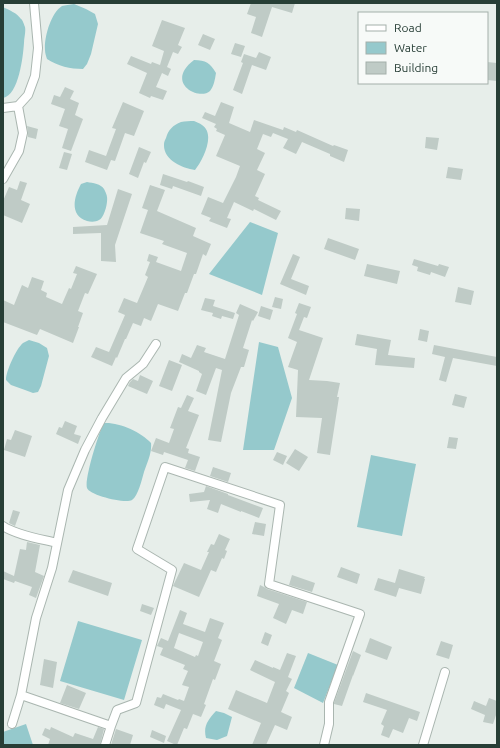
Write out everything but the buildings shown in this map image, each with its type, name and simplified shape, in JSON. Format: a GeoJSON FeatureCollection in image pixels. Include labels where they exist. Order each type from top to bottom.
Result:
{"type":"FeatureCollection","features":[{"type":"Feature","properties":{"kind":"street"},"geometry":{"type":"LineString","coordinates":[[3,108],[18,106],[28,95],[35,76],[38,48],[34,3]]}},
{"type":"Feature","properties":{"kind":"street"},"geometry":{"type":"LineString","coordinates":[[3,179],[19,151],[23,133],[18,106]]}},
{"type":"Feature","properties":{"kind":"street"},"geometry":{"type":"LineString","coordinates":[[12,724],[21,695],[36,618],[52,568],[68,490],[85,450],[126,378],[143,364],[156,344]]}},
{"type":"Feature","properties":{"kind":"street"},"geometry":{"type":"LineString","coordinates":[[105,745],[117,710],[136,703],[172,570],[137,549],[166,467],[280,505],[269,584],[360,614],[329,702],[329,724],[324,745]]}},
{"type":"Feature","properties":{"kind":"street"},"geometry":{"type":"LineString","coordinates":[[3,526],[8,530],[57,543]]}},
{"type":"Feature","properties":{"kind":"street"},"geometry":{"type":"LineString","coordinates":[[423,745],[445,672]]}},
{"type":"Feature","properties":{"kind":"street"},"geometry":{"type":"LineString","coordinates":[[21,695],[111,726]]}},
{"type":"Feature","properties":{"kind":"water"},"geometry":{"type":"Polygon","coordinates":[[[74,4],[95,14],[98,24],[91,54],[83,69],[69,68],[55,64],[47,59],[45,52],[47,32],[58,9],[62,6],[74,4]]]}},
{"type":"Feature","properties":{"kind":"water"},"geometry":{"type":"Polygon","coordinates":[[[3,7],[13,12],[23,21],[25,31],[23,57],[19,74],[13,90],[3,98],[3,7]]]}},
{"type":"Feature","properties":{"kind":"water"},"geometry":{"type":"Polygon","coordinates":[[[194,60],[207,63],[216,73],[210,91],[199,94],[192,92],[183,83],[182,76],[186,68],[194,60]]]}},
{"type":"Feature","properties":{"kind":"water"},"geometry":{"type":"Polygon","coordinates":[[[194,121],[202,125],[208,134],[207,147],[195,170],[179,165],[170,159],[165,150],[164,144],[168,133],[173,126],[181,122],[194,121]]]}},
{"type":"Feature","properties":{"kind":"water"},"geometry":{"type":"Polygon","coordinates":[[[87,182],[101,186],[107,196],[107,203],[101,219],[93,222],[81,218],[77,215],[75,210],[76,194],[81,184],[87,182]]]}},
{"type":"Feature","properties":{"kind":"water"},"geometry":{"type":"Polygon","coordinates":[[[250,222],[278,233],[262,295],[209,274],[250,222]]]}},
{"type":"Feature","properties":{"kind":"water"},"geometry":{"type":"Polygon","coordinates":[[[29,340],[39,343],[47,348],[49,356],[41,386],[38,392],[33,393],[11,385],[6,380],[10,366],[20,346],[29,340]]]}},
{"type":"Feature","properties":{"kind":"water"},"geometry":{"type":"Polygon","coordinates":[[[259,342],[278,347],[292,398],[274,450],[243,450],[259,342]]]}},
{"type":"Feature","properties":{"kind":"water"},"geometry":{"type":"Polygon","coordinates":[[[104,423],[116,424],[129,428],[142,435],[151,443],[150,454],[140,487],[132,500],[122,501],[100,496],[89,491],[87,488],[90,466],[104,423]]]}},
{"type":"Feature","properties":{"kind":"water"},"geometry":{"type":"Polygon","coordinates":[[[371,455],[416,464],[402,536],[357,527],[371,455]]]}},
{"type":"Feature","properties":{"kind":"water"},"geometry":{"type":"Polygon","coordinates":[[[78,621],[142,640],[124,700],[60,681],[78,621]]]}},
{"type":"Feature","properties":{"kind":"water"},"geometry":{"type":"Polygon","coordinates":[[[308,653],[338,665],[323,703],[294,688],[308,653]]]}},
{"type":"Feature","properties":{"kind":"water"},"geometry":{"type":"Polygon","coordinates":[[[216,711],[232,717],[227,736],[217,740],[206,738],[205,734],[207,723],[216,711]]]}},
{"type":"Feature","properties":{"kind":"water"},"geometry":{"type":"Polygon","coordinates":[[[26,724],[33,745],[3,745],[3,732],[26,724]]]}}]}
